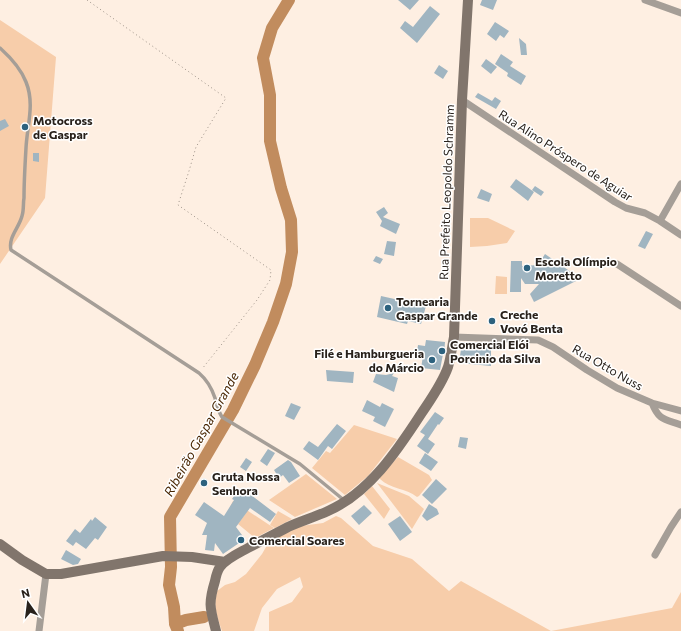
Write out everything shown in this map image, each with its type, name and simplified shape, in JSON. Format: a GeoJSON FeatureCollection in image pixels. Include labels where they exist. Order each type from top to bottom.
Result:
{"type":"FeatureCollection","features":[{"type":"Feature","properties":{"kind":"street","name":"Rua Prefeito Leopoldo Schramm"},"geometry":{"type":"LineString","coordinates":[[225,562],[289,527],[329,511],[346,502],[368,484],[389,460],[438,389],[452,354],[454,337],[462,100],[468,0]]}},
{"type":"Feature","properties":{"kind":"street"},"geometry":{"type":"LineString","coordinates":[[645,0],[681,13]]}},
{"type":"Feature","properties":{"kind":"street","name":"Rua Alino Próspero de Aguiar"},"geometry":{"type":"LineString","coordinates":[[462,100],[615,202],[626,208],[645,213],[681,235]]}},
{"type":"Feature","properties":{"kind":"street"},"geometry":{"type":"LineString","coordinates":[[660,221],[681,184]]}},
{"type":"Feature","properties":{"kind":"street"},"geometry":{"type":"LineString","coordinates":[[617,264],[681,306]]}},
{"type":"Feature","properties":{"kind":"street","name":"Rua Otto Nuss"},"geometry":{"type":"LineString","coordinates":[[454,337],[538,340],[553,347],[617,388],[652,403],[681,411]]}},
{"type":"Feature","properties":{"kind":"street"},"geometry":{"type":"LineString","coordinates":[[652,403],[656,414],[662,418],[681,425]]}},
{"type":"Feature","properties":{"kind":"street"},"geometry":{"type":"LineString","coordinates":[[655,555],[681,512]]}},
{"type":"Feature","properties":{"kind":"street"},"geometry":{"type":"LineString","coordinates":[[0,544],[22,560],[46,574],[61,574],[171,556],[225,562]]}},
{"type":"Feature","properties":{"kind":"street"},"geometry":{"type":"LineString","coordinates":[[216,631],[211,610],[210,597],[218,570],[225,562]]}},
{"type":"Feature","properties":{"kind":"street"},"geometry":{"type":"LineString","coordinates":[[39,631],[46,574]]}},
{"type":"Feature","properties":{"kind":"lane"},"geometry":{"type":"LineString","coordinates":[[0,48],[14,62],[26,82],[30,104],[30,118],[26,146],[23,215],[12,238],[10,244],[11,250],[199,373],[209,386],[222,417],[300,464],[346,502]]}},
{"type":"Feature","properties":{"kind":"path"},"geometry":{"type":"LineString","coordinates":[[87,0],[226,98],[196,146],[178,205],[271,270],[270,280],[257,300],[199,373]]}},
{"type":"Feature","properties":{"kind":"shaded area","name":"Motocross de Gaspar"},"geometry":{"type":"Polygon","coordinates":[[[0,20],[56,57],[45,198],[0,264],[0,20]]]}},
{"type":"Feature","properties":{"kind":"shaded area"},"geometry":{"type":"Polygon","coordinates":[[[470,218],[488,218],[515,231],[507,243],[470,247],[470,218]]]}},
{"type":"Feature","properties":{"kind":"shaded area"},"geometry":{"type":"Polygon","coordinates":[[[496,276],[507,277],[507,294],[495,294],[496,276]]]}},
{"type":"Feature","properties":{"kind":"shaded area"},"geometry":{"type":"Polygon","coordinates":[[[354,425],[397,439],[368,476],[345,495],[312,468],[326,451],[330,453],[354,425]]]}},
{"type":"Feature","properties":{"kind":"shaded area"},"geometry":{"type":"Polygon","coordinates":[[[398,457],[429,475],[432,480],[419,496],[417,497],[413,494],[388,485],[380,479],[380,477],[398,457]]]}},
{"type":"Feature","properties":{"kind":"shaded area"},"geometry":{"type":"Polygon","coordinates":[[[306,474],[337,499],[295,517],[269,500],[306,474]]]}},
{"type":"Feature","properties":{"kind":"shaded area"},"geometry":{"type":"Polygon","coordinates":[[[377,483],[409,496],[424,509],[412,529],[377,483]]]}},
{"type":"Feature","properties":{"kind":"shaded area"},"geometry":{"type":"Polygon","coordinates":[[[372,486],[390,509],[384,519],[364,494],[372,486]]]}},
{"type":"Feature","properties":{"kind":"shaded area"},"geometry":{"type":"Polygon","coordinates":[[[233,501],[274,528],[255,538],[238,524],[246,513],[230,507],[233,501]]]}},
{"type":"Feature","properties":{"kind":"shaded area"},"geometry":{"type":"Polygon","coordinates":[[[278,511],[292,519],[275,528],[270,525],[278,511]]]}},
{"type":"Feature","properties":{"kind":"shaded area"},"geometry":{"type":"Polygon","coordinates":[[[336,516],[341,518],[373,546],[412,559],[449,591],[461,581],[551,631],[269,631],[269,612],[292,602],[303,587],[300,577],[277,589],[262,608],[254,631],[222,631],[217,616],[217,591],[225,585],[235,582],[246,574],[262,554],[270,540],[301,526],[323,523],[336,516]]]}},
{"type":"Feature","properties":{"kind":"shaded area"},"geometry":{"type":"Polygon","coordinates":[[[681,592],[681,631],[551,631],[672,608],[681,592]]]}},
{"type":"Feature","properties":{"kind":"building"},"geometry":{"type":"Polygon","coordinates":[[[398,0],[419,0],[410,10],[398,0]]]}},
{"type":"Feature","properties":{"kind":"building"},"geometry":{"type":"Polygon","coordinates":[[[482,0],[497,0],[493,10],[480,5],[482,0]]]}},
{"type":"Feature","properties":{"kind":"building"},"geometry":{"type":"Polygon","coordinates":[[[430,6],[440,14],[417,43],[400,28],[405,21],[413,27],[430,6]]]}},
{"type":"Feature","properties":{"kind":"building"},"geometry":{"type":"Polygon","coordinates":[[[495,22],[509,31],[504,38],[500,35],[496,41],[487,34],[495,22]]]}},
{"type":"Feature","properties":{"kind":"building"},"geometry":{"type":"Polygon","coordinates":[[[519,38],[526,44],[527,55],[521,55],[519,38]]]}},
{"type":"Feature","properties":{"kind":"building"},"geometry":{"type":"Polygon","coordinates":[[[501,54],[513,62],[510,66],[526,76],[521,85],[507,76],[508,73],[495,64],[501,54]]]}},
{"type":"Feature","properties":{"kind":"building"},"geometry":{"type":"Polygon","coordinates":[[[486,59],[497,67],[491,74],[481,66],[486,59]]]}},
{"type":"Feature","properties":{"kind":"building"},"geometry":{"type":"Polygon","coordinates":[[[439,65],[448,71],[443,79],[434,73],[439,65]]]}},
{"type":"Feature","properties":{"kind":"building"},"geometry":{"type":"Polygon","coordinates":[[[478,93],[492,101],[495,97],[501,101],[496,109],[475,97],[478,93]]]}},
{"type":"Feature","properties":{"kind":"building"},"geometry":{"type":"Polygon","coordinates":[[[5,119],[9,126],[0,131],[0,121],[5,119]]]}},
{"type":"Feature","properties":{"kind":"building"},"geometry":{"type":"Polygon","coordinates":[[[33,153],[39,153],[39,162],[33,161],[33,153]]]}},
{"type":"Feature","properties":{"kind":"building"},"geometry":{"type":"Polygon","coordinates":[[[516,179],[534,192],[528,201],[510,187],[516,179]]]}},
{"type":"Feature","properties":{"kind":"building"},"geometry":{"type":"Polygon","coordinates":[[[535,186],[544,192],[541,196],[532,190],[535,186]]]}},
{"type":"Feature","properties":{"kind":"building"},"geometry":{"type":"Polygon","coordinates":[[[481,189],[492,194],[489,202],[477,198],[481,189]]]}},
{"type":"Feature","properties":{"kind":"building"},"geometry":{"type":"Polygon","coordinates":[[[384,207],[388,213],[383,217],[400,224],[396,234],[380,226],[382,221],[376,212],[384,207]]]}},
{"type":"Feature","properties":{"kind":"building"},"geometry":{"type":"Polygon","coordinates":[[[646,231],[653,234],[645,249],[638,246],[646,231]]]}},
{"type":"Feature","properties":{"kind":"building"},"geometry":{"type":"Polygon","coordinates":[[[387,241],[396,242],[394,256],[384,254],[387,241]]]}},
{"type":"Feature","properties":{"kind":"building"},"geometry":{"type":"Polygon","coordinates":[[[545,254],[573,272],[578,280],[534,302],[530,294],[539,284],[525,284],[521,278],[521,292],[510,292],[511,261],[522,261],[522,266],[538,265],[545,254]]]}},
{"type":"Feature","properties":{"kind":"building"},"geometry":{"type":"Polygon","coordinates":[[[376,256],[383,259],[380,264],[373,261],[376,256]]]}},
{"type":"Feature","properties":{"kind":"building"},"geometry":{"type":"Polygon","coordinates":[[[381,296],[426,306],[421,324],[408,321],[407,324],[377,317],[381,296]]]}},
{"type":"Feature","properties":{"kind":"building"},"geometry":{"type":"Polygon","coordinates":[[[426,340],[445,342],[440,370],[421,368],[423,356],[419,356],[419,352],[417,352],[418,345],[425,346],[426,340]]]}},
{"type":"Feature","properties":{"kind":"building"},"geometry":{"type":"Polygon","coordinates":[[[462,342],[491,343],[491,366],[459,363],[462,342]]]}},
{"type":"Feature","properties":{"kind":"building"},"geometry":{"type":"Polygon","coordinates":[[[326,370],[354,372],[353,383],[327,381],[326,370]]]}},
{"type":"Feature","properties":{"kind":"building"},"geometry":{"type":"Polygon","coordinates":[[[394,373],[392,376],[398,378],[394,392],[373,382],[376,374],[386,375],[394,373]]]}},
{"type":"Feature","properties":{"kind":"building"},"geometry":{"type":"Polygon","coordinates":[[[367,400],[380,407],[382,403],[394,409],[385,427],[373,421],[375,417],[362,411],[367,400]]]}},
{"type":"Feature","properties":{"kind":"building"},"geometry":{"type":"Polygon","coordinates":[[[291,403],[301,407],[294,420],[285,416],[291,403]]]}},
{"type":"Feature","properties":{"kind":"building"},"geometry":{"type":"Polygon","coordinates":[[[435,412],[444,418],[428,439],[435,444],[428,454],[417,446],[425,435],[420,432],[435,412]]]}},
{"type":"Feature","properties":{"kind":"building"},"geometry":{"type":"Polygon","coordinates":[[[337,424],[346,431],[332,449],[328,446],[318,460],[303,449],[309,441],[318,447],[337,424]]]}},
{"type":"Feature","properties":{"kind":"building"},"geometry":{"type":"Polygon","coordinates":[[[460,437],[468,438],[466,449],[458,447],[460,437]]]}},
{"type":"Feature","properties":{"kind":"building"},"geometry":{"type":"Polygon","coordinates":[[[268,449],[275,453],[267,466],[260,461],[268,449]]]}},
{"type":"Feature","properties":{"kind":"building"},"geometry":{"type":"Polygon","coordinates":[[[425,453],[438,462],[431,471],[419,463],[425,453]]]}},
{"type":"Feature","properties":{"kind":"building"},"geometry":{"type":"Polygon","coordinates":[[[246,458],[252,462],[246,471],[240,467],[246,458]]]}},
{"type":"Feature","properties":{"kind":"building"},"geometry":{"type":"Polygon","coordinates":[[[288,460],[300,476],[289,483],[283,475],[279,478],[274,470],[288,460]]]}},
{"type":"Feature","properties":{"kind":"building"},"geometry":{"type":"Polygon","coordinates":[[[204,479],[207,482],[204,485],[201,482],[204,479]]]}},
{"type":"Feature","properties":{"kind":"building"},"geometry":{"type":"Polygon","coordinates":[[[436,479],[447,489],[432,504],[422,495],[436,479]]]}},
{"type":"Feature","properties":{"kind":"building"},"geometry":{"type":"Polygon","coordinates":[[[243,489],[276,514],[270,522],[250,508],[236,527],[245,539],[223,554],[215,543],[214,551],[205,550],[207,535],[202,535],[207,523],[195,515],[204,502],[224,516],[234,500],[232,499],[237,492],[240,494],[243,489]]]}},
{"type":"Feature","properties":{"kind":"building"},"geometry":{"type":"Polygon","coordinates":[[[429,504],[437,509],[439,514],[427,521],[422,516],[429,504]]]}},
{"type":"Feature","properties":{"kind":"building"},"geometry":{"type":"Polygon","coordinates":[[[364,505],[372,513],[359,525],[351,516],[364,505]]]}},
{"type":"Feature","properties":{"kind":"building"},"geometry":{"type":"Polygon","coordinates":[[[400,516],[412,532],[400,541],[388,524],[400,516]]]}},
{"type":"Feature","properties":{"kind":"building"},"geometry":{"type":"Polygon","coordinates":[[[95,517],[107,527],[98,540],[95,538],[86,549],[76,542],[73,546],[66,541],[75,529],[80,533],[91,519],[92,521],[95,517]]]}},
{"type":"Feature","properties":{"kind":"building"},"geometry":{"type":"Polygon","coordinates":[[[66,550],[81,559],[78,564],[73,565],[61,559],[66,550]]]}},
{"type":"Feature","properties":{"kind":"waterway","name":"Ribeirão Gaspar Grande"},"geometry":{"type":"LineString","coordinates":[[178,631],[175,624],[174,607],[169,585],[171,567],[170,517],[233,410],[255,365],[273,322],[286,284],[292,252],[291,220],[281,188],[270,141],[270,95],[263,58],[272,28],[289,0]]}},
{"type":"Feature","properties":{"kind":"waterway"},"geometry":{"type":"LineString","coordinates":[[175,624],[186,620],[204,617]]}},
{"type":"Feature","properties":{"kind":"place","name":"Motocross de Gaspar"},"geometry":{"type":"Point","coordinates":[25,127]}},
{"type":"Feature","properties":{"kind":"place","name":"Escola Olímpio Moretto"},"geometry":{"type":"Point","coordinates":[527,268]}},
{"type":"Feature","properties":{"kind":"place","name":"Tornearia Gaspar Grande"},"geometry":{"type":"Point","coordinates":[388,308]}},
{"type":"Feature","properties":{"kind":"place","name":"Creche Vovó Benta"},"geometry":{"type":"Point","coordinates":[492,321]}},
{"type":"Feature","properties":{"kind":"place","name":"Comercial Elói Porcinio da Silva"},"geometry":{"type":"Point","coordinates":[442,351]}},
{"type":"Feature","properties":{"kind":"place","name":"Filé e Hamburgueria do Márcio"},"geometry":{"type":"Point","coordinates":[432,360]}},
{"type":"Feature","properties":{"kind":"place","name":"Gruta Nossa Senhora"},"geometry":{"type":"Point","coordinates":[204,483]}},
{"type":"Feature","properties":{"kind":"place","name":"Comercial Soares"},"geometry":{"type":"Point","coordinates":[241,540]}}]}
